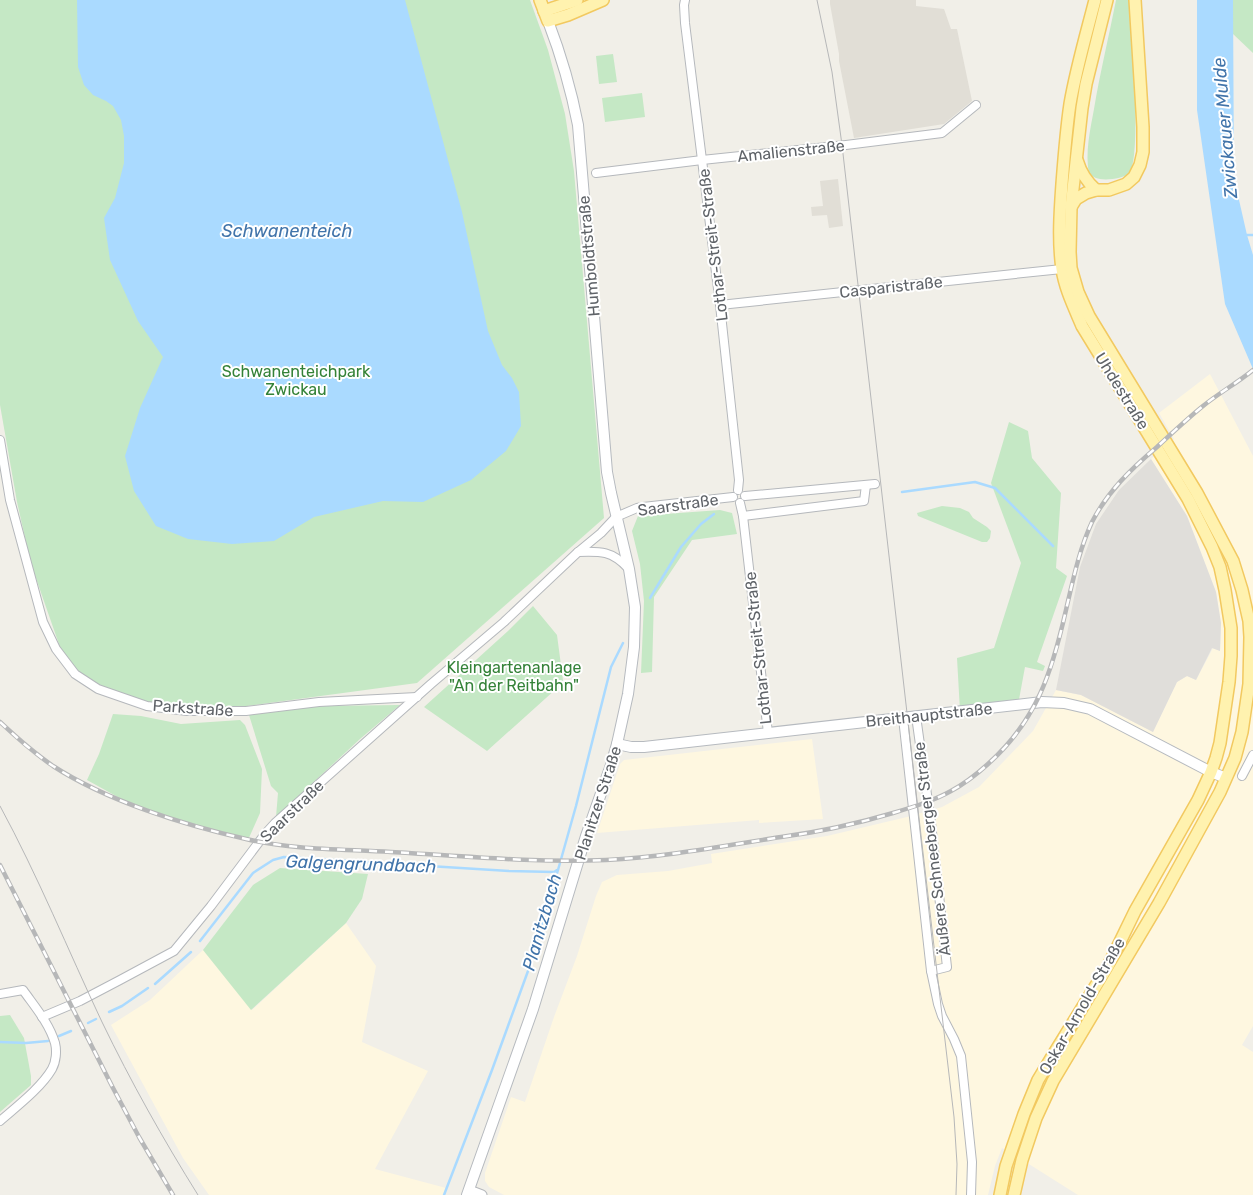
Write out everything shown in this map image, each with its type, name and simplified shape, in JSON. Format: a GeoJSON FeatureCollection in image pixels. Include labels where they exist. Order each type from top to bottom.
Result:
{"type":"FeatureCollection","features":[{"type":"Feature","properties":{"kind":"main road"},"geometry":{"type":"LineString","coordinates":[[544,11],[577,0]]}},
{"type":"Feature","properties":{"kind":"main road"},"geometry":{"type":"LineString","coordinates":[[544,11],[568,15],[603,0]]}},
{"type":"Feature","properties":{"kind":"main road","name":"Uhdestraße"},"geometry":{"type":"LineString","coordinates":[[1095,0],[1079,61],[1069,113],[1061,201],[1062,269],[1069,298],[1082,326],[1188,499],[1212,546],[1220,567],[1231,628],[1231,656],[1224,718],[1216,758],[1211,772]]}},
{"type":"Feature","properties":{"kind":"main road","name":"Uhdestraße"},"geometry":{"type":"LineString","coordinates":[[1107,0],[1082,108],[1071,207],[1071,260],[1078,292],[1089,316],[1197,493],[1234,561],[1251,637],[1249,684],[1242,732],[1235,758],[1226,778]]}},
{"type":"Feature","properties":{"kind":"main road"},"geometry":{"type":"LineString","coordinates":[[1071,207],[1076,199],[1086,193],[1096,190],[1109,190],[1126,184],[1134,177],[1140,165],[1143,152],[1135,0]]}},
{"type":"Feature","properties":{"kind":"main road","name":"Humboldtstraße"},"geometry":{"type":"LineString","coordinates":[[544,11],[556,42],[571,92],[579,133],[607,472],[616,517]]}},
{"type":"Feature","properties":{"kind":"main road"},"geometry":{"type":"LineString","coordinates":[[1076,156],[1084,177],[1096,190]]}},
{"type":"Feature","properties":{"kind":"main road","name":"Planitzer Straße"},"geometry":{"type":"LineString","coordinates":[[468,1192],[533,1009],[586,836],[611,765],[628,694],[635,631],[634,598],[616,517]]}},
{"type":"Feature","properties":{"kind":"main road","name":"Breithauptstraße"},"geometry":{"type":"LineString","coordinates":[[617,744],[644,747],[1042,702],[1064,703],[1090,709],[1226,778]]}},
{"type":"Feature","properties":{"kind":"main road","name":"Oskar-Arnold-Straße"},"geometry":{"type":"LineString","coordinates":[[1000,1195],[1006,1166],[1038,1080],[1108,966],[1135,911],[1198,800],[1211,772]]}},
{"type":"Feature","properties":{"kind":"main road","name":"Oskar-Arnold-Straße"},"geometry":{"type":"LineString","coordinates":[[1014,1195],[1022,1160],[1036,1118],[1053,1081],[1159,903],[1226,778]]}},
{"type":"Feature","properties":{"kind":"street","name":"Lothar-Streit-Straße"},"geometry":{"type":"LineString","coordinates":[[685,0],[684,6],[739,480],[738,490]]}},
{"type":"Feature","properties":{"kind":"street","name":"Amalienstraße"},"geometry":{"type":"LineString","coordinates":[[596,173],[942,133],[976,105]]}},
{"type":"Feature","properties":{"kind":"street","name":"Casparistraße"},"geometry":{"type":"LineString","coordinates":[[720,305],[1062,269]]}},
{"type":"Feature","properties":{"kind":"street","name":"Parkstraße"},"geometry":{"type":"LineString","coordinates":[[0,440],[10,500],[43,622],[56,649],[75,674],[98,689],[148,706],[187,711],[246,711],[319,702],[417,697]]}},
{"type":"Feature","properties":{"kind":"street"},"geometry":{"type":"LineString","coordinates":[[743,516],[864,502],[871,484],[745,496]]}},
{"type":"Feature","properties":{"kind":"street"},"geometry":{"type":"LineString","coordinates":[[738,490],[744,492],[745,496],[744,501],[740,503],[735,502],[733,497],[738,490]]}},
{"type":"Feature","properties":{"kind":"street","name":"Saarstraße"},"geometry":{"type":"LineString","coordinates":[[42,1016],[80,1001],[174,951],[275,823],[504,622],[616,517],[637,508],[733,497]]}},
{"type":"Feature","properties":{"kind":"street","name":"Lothar-Streit-Straße"},"geometry":{"type":"LineString","coordinates":[[740,503],[768,733]]}},
{"type":"Feature","properties":{"kind":"street"},"geometry":{"type":"LineString","coordinates":[[578,552],[611,554],[629,569]]}},
{"type":"Feature","properties":{"kind":"street","name":"Äußere Schneeberger Straße"},"geometry":{"type":"LineString","coordinates":[[916,716],[931,823],[946,967],[931,970]]}},
{"type":"Feature","properties":{"kind":"street","name":"Äußere Schneeberger Straße"},"geometry":{"type":"LineString","coordinates":[[903,718],[931,970],[942,1016],[961,1056],[972,1162],[971,1195]]}},
{"type":"Feature","properties":{"kind":"street"},"geometry":{"type":"LineString","coordinates":[[1242,776],[1253,755]]}},
{"type":"Feature","properties":{"kind":"street"},"geometry":{"type":"LineString","coordinates":[[0,994],[23,990],[42,1016],[55,1044],[56,1052],[53,1068],[36,1088],[0,1121]]}},
{"type":"Feature","properties":{"kind":"street"},"geometry":{"type":"LineString","coordinates":[[468,1192],[482,1195]]}},
{"type":"Feature","properties":{"kind":"shaded area"},"geometry":{"type":"Polygon","coordinates":[[[830,0],[916,0],[916,6],[944,9],[951,29],[957,29],[972,101],[944,124],[854,138],[839,61],[830,0]]]}},
{"type":"Feature","properties":{"kind":"shaded area"},"geometry":{"type":"Polygon","coordinates":[[[838,179],[843,226],[829,228],[827,215],[812,216],[811,207],[823,206],[820,181],[838,179]]]}},
{"type":"Feature","properties":{"kind":"shaded area"},"geometry":{"type":"Polygon","coordinates":[[[1210,374],[1253,456],[1253,1026],[1242,1045],[1253,1052],[1253,1195],[1078,1195],[1002,1148],[995,1166],[988,1195],[504,1195],[489,1187],[485,1181],[485,1173],[511,1097],[525,1102],[602,882],[617,875],[668,871],[712,863],[711,854],[827,836],[942,807],[979,787],[1033,731],[1056,690],[1081,695],[1153,732],[1177,682],[1187,676],[1196,680],[1213,648],[1220,651],[1221,623],[1216,592],[1187,516],[1151,459],[1174,439],[1159,413],[1210,374]]]}},
{"type":"Feature","properties":{"kind":"shaded area"},"geometry":{"type":"Polygon","coordinates":[[[1151,459],[1187,516],[1216,592],[1221,623],[1220,651],[1212,648],[1196,680],[1187,676],[1177,682],[1153,732],[1081,695],[1056,690],[1080,567],[1096,524],[1119,490],[1151,459]]]}},
{"type":"Feature","properties":{"kind":"shaded area"},"geometry":{"type":"Polygon","coordinates":[[[812,739],[823,819],[759,823],[759,820],[597,833],[620,764],[624,760],[812,739]]]}},
{"type":"Feature","properties":{"kind":"shaded area"},"geometry":{"type":"Polygon","coordinates":[[[346,923],[376,966],[362,1042],[428,1071],[375,1169],[446,1188],[443,1195],[209,1195],[183,1158],[111,1025],[150,1000],[203,950],[252,1010],[346,923]]]}},
{"type":"Feature","properties":{"kind":"green space","name":"Schwanenteichpark Zwickau"},"geometry":{"type":"Polygon","coordinates":[[[0,0],[530,0],[548,50],[565,114],[574,171],[604,518],[417,683],[240,707],[190,710],[152,705],[108,691],[88,679],[74,667],[61,650],[31,564],[17,502],[0,405],[0,0]]]}},
{"type":"Feature","properties":{"kind":"green space"},"geometry":{"type":"Polygon","coordinates":[[[1116,0],[1130,0],[1136,122],[1135,146],[1133,163],[1129,173],[1118,178],[1103,179],[1089,174],[1088,150],[1096,95],[1116,0]]]}},
{"type":"Feature","properties":{"kind":"green space"},"geometry":{"type":"Polygon","coordinates":[[[1233,0],[1253,0],[1253,53],[1232,33],[1233,0]]]}},
{"type":"Feature","properties":{"kind":"green space"},"geometry":{"type":"Polygon","coordinates":[[[613,54],[617,82],[599,84],[596,56],[613,54]]]}},
{"type":"Feature","properties":{"kind":"green space"},"geometry":{"type":"Polygon","coordinates":[[[642,93],[645,117],[605,122],[602,98],[642,93]]]}},
{"type":"Feature","properties":{"kind":"green space"},"geometry":{"type":"Polygon","coordinates":[[[1009,422],[1028,431],[1032,458],[1061,493],[1056,568],[1067,576],[1037,662],[1045,666],[1043,671],[1025,667],[1018,705],[960,711],[957,658],[994,648],[1021,563],[991,483],[1009,422]]]}},
{"type":"Feature","properties":{"kind":"green space"},"geometry":{"type":"Polygon","coordinates":[[[942,506],[960,508],[969,512],[973,518],[991,531],[990,538],[987,542],[982,542],[918,516],[917,513],[942,506]]]}},
{"type":"Feature","properties":{"kind":"green space"},"geometry":{"type":"Polygon","coordinates":[[[720,510],[732,513],[737,534],[692,540],[654,597],[652,672],[641,673],[644,601],[640,564],[632,531],[638,516],[720,510]]]}},
{"type":"Feature","properties":{"kind":"green space","name":"Kleingartenanlage \"An der Reitbahn\""},"geometry":{"type":"Polygon","coordinates":[[[533,606],[557,635],[564,688],[556,689],[487,751],[424,707],[533,606]]]}},
{"type":"Feature","properties":{"kind":"green space"},"geometry":{"type":"Polygon","coordinates":[[[400,705],[360,739],[276,817],[278,793],[271,786],[249,715],[320,706],[400,705]]]}},
{"type":"Feature","properties":{"kind":"green space"},"geometry":{"type":"Polygon","coordinates":[[[113,714],[141,716],[181,724],[240,720],[245,725],[262,769],[260,813],[248,840],[134,806],[87,780],[99,754],[113,714]]]}},
{"type":"Feature","properties":{"kind":"green space"},"geometry":{"type":"Polygon","coordinates":[[[280,868],[368,874],[362,899],[346,923],[251,1010],[203,950],[253,885],[280,868]]]}},
{"type":"Feature","properties":{"kind":"green space"},"geometry":{"type":"Polygon","coordinates":[[[10,1015],[24,1038],[31,1085],[0,1112],[0,1016],[10,1015]]]}},
{"type":"Feature","properties":{"kind":"water","name":"Schwanenteich"},"geometry":{"type":"Polygon","coordinates":[[[77,0],[405,0],[462,212],[488,331],[502,365],[512,378],[519,392],[521,426],[506,451],[471,480],[423,502],[383,501],[314,517],[274,541],[232,544],[188,539],[156,526],[134,491],[125,456],[140,408],[163,357],[138,321],[110,260],[104,218],[115,198],[124,163],[124,136],[121,120],[113,106],[93,95],[84,85],[78,67],[77,0]]]}},
{"type":"Feature","properties":{"kind":"water","name":"Zwickauer Mulde"},"geometry":{"type":"Polygon","coordinates":[[[1197,0],[1233,0],[1234,178],[1253,255],[1253,369],[1225,304],[1197,110],[1197,0]]]}},
{"type":"Feature","properties":{"kind":"waterway"},"geometry":{"type":"LineString","coordinates":[[1245,235],[1253,235]]}},
{"type":"Feature","properties":{"kind":"waterway","name":"Planitzbach"},"geometry":{"type":"LineString","coordinates":[[902,492],[975,482],[995,488],[1053,546]]}},
{"type":"Feature","properties":{"kind":"waterway","name":"Planitzbach"},"geometry":{"type":"LineString","coordinates":[[650,598],[681,547],[701,524],[714,514]]}},
{"type":"Feature","properties":{"kind":"waterway","name":"Planitzbach"},"geometry":{"type":"LineString","coordinates":[[444,1195],[528,971],[576,806],[611,667],[623,643]]}},
{"type":"Feature","properties":{"kind":"waterway","name":"Galgengrundbach"},"geometry":{"type":"LineString","coordinates":[[200,941],[253,873],[273,860],[284,857],[509,871],[554,872],[557,870]]}},
{"type":"Feature","properties":{"kind":"waterway","name":"Galgengrundbach"},"geometry":{"type":"LineString","coordinates":[[155,984],[191,952]]}},
{"type":"Feature","properties":{"kind":"waterway","name":"Galgengrundbach"},"geometry":{"type":"LineString","coordinates":[[109,1012],[122,1006],[148,988]]}},
{"type":"Feature","properties":{"kind":"waterway","name":"Galgengrundbach"},"geometry":{"type":"LineString","coordinates":[[88,1023],[96,1019]]}},
{"type":"Feature","properties":{"kind":"waterway","name":"Galgengrundbach"},"geometry":{"type":"LineString","coordinates":[[59,1036],[71,1031]]}},
{"type":"Feature","properties":{"kind":"waterway","name":"Galgengrundbach"},"geometry":{"type":"LineString","coordinates":[[0,1042],[26,1043],[48,1041]]}},
{"type":"Feature","properties":{"kind":"tram line"},"geometry":{"type":"LineString","coordinates":[[817,0],[832,72],[842,145],[954,1117],[957,1164],[956,1195]]}},
{"type":"Feature","properties":{"kind":"tram line"},"geometry":{"type":"LineString","coordinates":[[0,806],[40,886],[113,1044],[172,1153],[198,1195]]}},
{"type":"Feature","properties":{"kind":"railway"},"geometry":{"type":"LineString","coordinates":[[0,722],[53,766],[74,779],[121,801],[197,827],[246,839],[318,849],[553,861],[628,859],[795,835],[879,817],[923,804],[951,791],[966,782],[1005,747],[1031,712],[1040,694],[1055,654],[1074,576],[1087,533],[1105,500],[1138,464],[1185,421],[1253,370]]}},
{"type":"Feature","properties":{"kind":"railway"},"geometry":{"type":"LineString","coordinates":[[0,865],[113,1088],[173,1195]]}}]}
